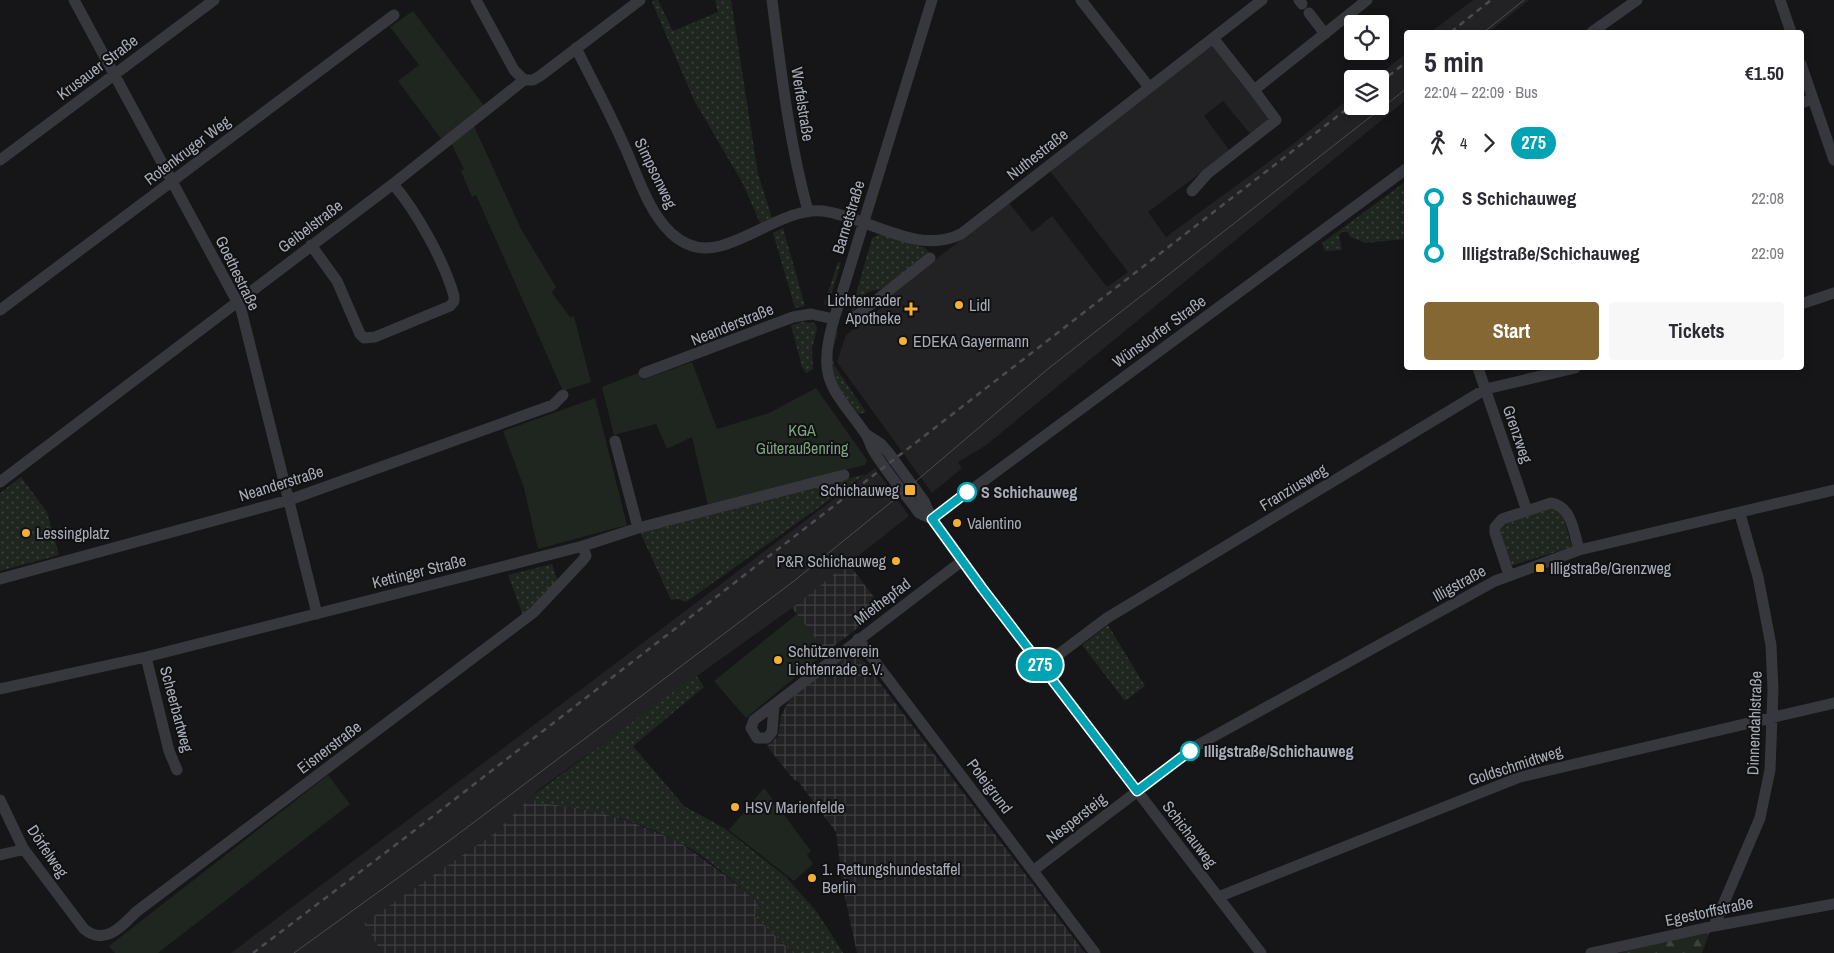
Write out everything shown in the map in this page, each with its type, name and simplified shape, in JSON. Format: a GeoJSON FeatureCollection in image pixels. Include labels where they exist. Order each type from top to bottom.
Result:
{"type":"FeatureCollection","features":[{"type":"Feature","properties":{"kind":"street","name":"Goethestraße"},"geometry":{"type":"LineString","coordinates":[[74,0],[238,303],[318,614]]}},
{"type":"Feature","properties":{"kind":"street","name":"Krusauer Straße"},"geometry":{"type":"LineString","coordinates":[[0,160],[214,0]]}},
{"type":"Feature","properties":{"kind":"street"},"geometry":{"type":"LineString","coordinates":[[476,0],[514,70],[524,80]]}},
{"type":"Feature","properties":{"kind":"street","name":"Geibelstraße"},"geometry":{"type":"LineString","coordinates":[[0,482],[238,303],[524,80],[533,80],[540,76],[640,0]]}},
{"type":"Feature","properties":{"kind":"street","name":"Werfelstraße"},"geometry":{"type":"LineString","coordinates":[[772,0],[786,112],[798,174],[808,211]]}},
{"type":"Feature","properties":{"kind":"street","name":"Barnetstraße"},"geometry":{"type":"LineString","coordinates":[[932,0],[863,222],[826,349],[827,374],[834,391],[867,435],[881,444],[888,452],[928,506],[932,519]]}},
{"type":"Feature","properties":{"kind":"street"},"geometry":{"type":"LineString","coordinates":[[1081,0],[1149,87]]}},
{"type":"Feature","properties":{"kind":"street","name":"Nuthestraße"},"geometry":{"type":"LineString","coordinates":[[863,222],[913,238],[933,241],[956,236],[1262,0]]}},
{"type":"Feature","properties":{"kind":"street"},"geometry":{"type":"LineString","coordinates":[[1254,90],[1367,0]]}},
{"type":"Feature","properties":{"kind":"street"},"geometry":{"type":"LineString","coordinates":[[1595,30],[1636,0]]}},
{"type":"Feature","properties":{"kind":"street"},"geometry":{"type":"LineString","coordinates":[[1780,0],[1790,30]]}},
{"type":"Feature","properties":{"kind":"street"},"geometry":{"type":"LineString","coordinates":[[1303,6],[1325,34]]}},
{"type":"Feature","properties":{"kind":"street","name":"Rotenkruger Weg"},"geometry":{"type":"LineString","coordinates":[[0,310],[394,16]]}},
{"type":"Feature","properties":{"kind":"street"},"geometry":{"type":"LineString","coordinates":[[1604,24],[1611,30]]}},
{"type":"Feature","properties":{"kind":"street"},"geometry":{"type":"LineString","coordinates":[[1192,191],[1207,174],[1276,120],[1213,38]]}},
{"type":"Feature","properties":{"kind":"street","name":"Simpsonweg"},"geometry":{"type":"LineString","coordinates":[[576,48],[611,116],[654,211],[677,238],[699,248],[717,247],[808,211],[832,212],[863,222]]}},
{"type":"Feature","properties":{"kind":"street"},"geometry":{"type":"LineString","coordinates":[[1804,73],[1834,160]]}},
{"type":"Feature","properties":{"kind":"street"},"geometry":{"type":"LineString","coordinates":[[1804,102],[1813,99]]}},
{"type":"Feature","properties":{"kind":"street","name":"Wünsdorfer Straße"},"geometry":{"type":"LineString","coordinates":[[932,519],[1404,170]]}},
{"type":"Feature","properties":{"kind":"street"},"geometry":{"type":"LineString","coordinates":[[311,246],[337,281],[360,334],[364,338],[375,337],[450,306],[454,301],[454,296],[439,262],[416,215],[393,184]]}},
{"type":"Feature","properties":{"kind":"street"},"geometry":{"type":"LineString","coordinates":[[855,316],[930,258]]}},
{"type":"Feature","properties":{"kind":"street"},"geometry":{"type":"LineString","coordinates":[[1804,303],[1834,293]]}},
{"type":"Feature","properties":{"kind":"street","name":"Neanderstraße"},"geometry":{"type":"LineString","coordinates":[[644,373],[720,347],[727,341],[793,317],[811,314],[834,319]]}},
{"type":"Feature","properties":{"kind":"street","name":"Grenzweg"},"geometry":{"type":"LineString","coordinates":[[1479,370],[1527,511]]}},
{"type":"Feature","properties":{"kind":"street","name":"Franziusweg"},"geometry":{"type":"LineString","coordinates":[[1042,667],[1107,618],[1486,390],[1567,370]]}},
{"type":"Feature","properties":{"kind":"street","name":"Neanderstraße"},"geometry":{"type":"LineString","coordinates":[[0,579],[289,500],[553,405],[563,395]]}},
{"type":"Feature","properties":{"kind":"street"},"geometry":{"type":"LineString","coordinates":[[615,441],[638,528]]}},
{"type":"Feature","properties":{"kind":"street","name":"Kettinger Straße"},"geometry":{"type":"LineString","coordinates":[[0,689],[146,657],[318,614],[584,546],[638,528],[844,475]]}},
{"type":"Feature","properties":{"kind":"street","name":"Illigstraße"},"geometry":{"type":"LineString","coordinates":[[1137,791],[1198,745],[1509,575],[1579,550],[1740,514],[1834,490]]}},
{"type":"Feature","properties":{"kind":"street"},"geometry":{"type":"LineString","coordinates":[[1509,575],[1495,527],[1502,519],[1550,503],[1562,506],[1568,514],[1579,550]]}},
{"type":"Feature","properties":{"kind":"street","name":"Dinnendahlstraße"},"geometry":{"type":"LineString","coordinates":[[1714,926],[1764,809],[1770,770],[1773,666],[1767,620],[1755,565],[1740,514]]}},
{"type":"Feature","properties":{"kind":"street","name":"Schichauweg"},"geometry":{"type":"LineString","coordinates":[[932,519],[1260,953]]}},
{"type":"Feature","properties":{"kind":"street","name":"Eisnerstraße"},"geometry":{"type":"LineString","coordinates":[[74,916],[84,930],[94,935],[111,934],[120,928],[144,906],[536,610],[583,560],[586,556],[584,546]]}},
{"type":"Feature","properties":{"kind":"street","name":"Miethepfad"},"geometry":{"type":"LineString","coordinates":[[774,705],[962,561]]}},
{"type":"Feature","properties":{"kind":"street","name":"Poleigrund"},"geometry":{"type":"LineString","coordinates":[[858,639],[1095,953]]}},
{"type":"Feature","properties":{"kind":"street","name":"Scheerbartweg"},"geometry":{"type":"LineString","coordinates":[[146,657],[169,750],[176,770]]}},
{"type":"Feature","properties":{"kind":"street","name":"Goldschmidtweg"},"geometry":{"type":"LineString","coordinates":[[1218,897],[1520,777],[1834,703]]}},
{"type":"Feature","properties":{"kind":"street","name":"Nespersteig"},"geometry":{"type":"LineString","coordinates":[[1034,870],[1137,791]]}},
{"type":"Feature","properties":{"kind":"street","name":"Dörfelweg"},"geometry":{"type":"LineString","coordinates":[[0,800],[23,848],[74,916]]}},
{"type":"Feature","properties":{"kind":"street"},"geometry":{"type":"LineString","coordinates":[[0,855],[17,852],[23,848]]}},
{"type":"Feature","properties":{"kind":"street","name":"Egestorffstraße"},"geometry":{"type":"LineString","coordinates":[[1591,953],[1714,926],[1834,904]]}},
{"type":"Feature","properties":{"kind":"shaded area"},"geometry":{"type":"Polygon","coordinates":[[[1473,0],[1529,0],[1492,30],[1434,30],[1473,0]]]}},
{"type":"Feature","properties":{"kind":"shaded area"},"geometry":{"type":"Polygon","coordinates":[[[1213,45],[1271,119],[1251,135],[1223,101],[1204,116],[1230,151],[1148,212],[1166,237],[1293,144],[1344,103],[1344,115],[1388,115],[985,446],[958,462],[962,468],[932,493],[837,362],[846,335],[890,301],[887,297],[1009,203],[1032,232],[1052,216],[1107,287],[1128,272],[1050,171],[1213,45]]]}},
{"type":"Feature","properties":{"kind":"shaded area"},"geometry":{"type":"Polygon","coordinates":[[[1404,55],[1404,102],[1389,114],[1389,70],[1385,70],[1404,55]]]}},
{"type":"Feature","properties":{"kind":"shaded area"},"geometry":{"type":"Polygon","coordinates":[[[875,468],[909,516],[792,608],[538,790],[496,832],[364,923],[382,953],[231,953],[875,468]]]}},
{"type":"Feature","properties":{"kind":"shaded area"},"geometry":{"type":"Polygon","coordinates":[[[848,563],[883,609],[826,652],[792,608],[848,563]]]}},
{"type":"Feature","properties":{"kind":"shaded area"},"geometry":{"type":"Polygon","coordinates":[[[850,652],[858,654],[1085,953],[857,953],[843,888],[836,832],[798,781],[794,780],[767,746],[778,736],[781,716],[789,700],[850,652]]]}},
{"type":"Feature","properties":{"kind":"shaded area"},"geometry":{"type":"Polygon","coordinates":[[[532,796],[537,803],[564,805],[602,813],[678,841],[725,875],[759,903],[755,916],[793,953],[382,953],[364,923],[496,832],[532,796]]]}},
{"type":"Feature","properties":{"kind":"green space"},"geometry":{"type":"Polygon","coordinates":[[[658,0],[673,31],[718,12],[715,0],[731,0],[758,174],[772,218],[760,223],[743,184],[694,100],[652,2],[658,0]]]}},
{"type":"Feature","properties":{"kind":"green space"},"geometry":{"type":"Polygon","coordinates":[[[413,11],[485,107],[442,140],[398,81],[419,65],[390,27],[413,11]]]}},
{"type":"Feature","properties":{"kind":"green space"},"geometry":{"type":"Polygon","coordinates":[[[474,126],[521,229],[556,287],[552,293],[570,317],[574,316],[591,382],[563,391],[476,195],[472,197],[461,171],[464,169],[451,143],[474,126]]]}},
{"type":"Feature","properties":{"kind":"green space"},"geometry":{"type":"Polygon","coordinates":[[[1404,183],[1404,239],[1366,243],[1350,237],[1348,232],[1342,232],[1339,235],[1342,250],[1325,251],[1322,243],[1404,183]]]}},
{"type":"Feature","properties":{"kind":"green space"},"geometry":{"type":"Polygon","coordinates":[[[783,228],[805,306],[795,308],[773,233],[783,228]]]}},
{"type":"Feature","properties":{"kind":"green space"},"geometry":{"type":"Polygon","coordinates":[[[880,234],[924,247],[930,254],[889,287],[868,292],[860,298],[851,319],[849,319],[872,238],[880,234]]]}},
{"type":"Feature","properties":{"kind":"green space"},"geometry":{"type":"Polygon","coordinates":[[[838,262],[841,263],[828,306],[824,304],[838,262]]]}},
{"type":"Feature","properties":{"kind":"green space"},"geometry":{"type":"Polygon","coordinates":[[[803,322],[815,323],[817,329],[812,348],[813,369],[806,373],[802,367],[791,325],[803,322]]]}},
{"type":"Feature","properties":{"kind":"green space"},"geometry":{"type":"Polygon","coordinates":[[[836,331],[838,332],[833,351],[833,345],[836,331]]]}},
{"type":"Feature","properties":{"kind":"green space"},"geometry":{"type":"Polygon","coordinates":[[[832,354],[834,365],[866,412],[859,414],[837,385],[832,367],[832,354]]]}},
{"type":"Feature","properties":{"kind":"green space","name":"KGA Güteraußenring"},"geometry":{"type":"Polygon","coordinates":[[[692,362],[717,429],[769,413],[816,388],[867,460],[865,465],[708,505],[692,437],[667,449],[656,424],[614,435],[602,387],[638,373],[642,380],[692,362]]]}},
{"type":"Feature","properties":{"kind":"green space"},"geometry":{"type":"Polygon","coordinates":[[[595,398],[627,525],[538,549],[524,488],[503,431],[595,398]]]}},
{"type":"Feature","properties":{"kind":"green space"},"geometry":{"type":"Polygon","coordinates":[[[866,474],[686,602],[678,599],[671,600],[640,532],[866,474]]]}},
{"type":"Feature","properties":{"kind":"green space","name":"Lessingplatz"},"geometry":{"type":"Polygon","coordinates":[[[21,477],[47,512],[59,555],[0,571],[0,493],[21,477]]]}},
{"type":"Feature","properties":{"kind":"green space"},"geometry":{"type":"Polygon","coordinates":[[[1553,507],[1561,509],[1572,547],[1510,566],[1500,534],[1503,524],[1553,507]]]}},
{"type":"Feature","properties":{"kind":"green space"},"geometry":{"type":"Polygon","coordinates":[[[552,564],[558,582],[523,615],[508,575],[552,564]]]}},
{"type":"Feature","properties":{"kind":"green space","name":"Schützenverein Lichtenrade e.V."},"geometry":{"type":"Polygon","coordinates":[[[797,614],[826,652],[746,718],[714,681],[797,614]]]}},
{"type":"Feature","properties":{"kind":"green space"},"geometry":{"type":"Polygon","coordinates":[[[1108,625],[1145,686],[1125,701],[1082,645],[1108,625]]]}},
{"type":"Feature","properties":{"kind":"green space"},"geometry":{"type":"Polygon","coordinates":[[[696,675],[704,687],[633,746],[684,806],[724,828],[785,876],[817,912],[843,953],[793,953],[755,916],[759,903],[710,862],[677,841],[644,826],[609,815],[537,803],[532,796],[696,675]]]}},
{"type":"Feature","properties":{"kind":"green space"},"geometry":{"type":"Polygon","coordinates":[[[328,775],[350,804],[158,953],[115,953],[109,946],[328,775]]]}},
{"type":"Feature","properties":{"kind":"green space"},"geometry":{"type":"Polygon","coordinates":[[[764,788],[811,851],[807,855],[813,864],[794,881],[729,830],[764,788]]]}},
{"type":"Feature","properties":{"kind":"green space"},"geometry":{"type":"Polygon","coordinates":[[[1710,931],[1702,953],[1618,953],[1710,931]]]}},
{"type":"Feature","properties":{"kind":"tram line"},"geometry":{"type":"LineString","coordinates":[[1486,30],[1524,0]]}},
{"type":"Feature","properties":{"kind":"tram line"},"geometry":{"type":"LineString","coordinates":[[294,953],[453,838],[794,581],[895,499],[1049,368],[1404,91]]}},
{"type":"Feature","properties":{"kind":"railway"},"geometry":{"type":"LineString","coordinates":[[1454,30],[1491,0]]}},
{"type":"Feature","properties":{"kind":"railway"},"geometry":{"type":"LineString","coordinates":[[1389,76],[1404,64]]}},
{"type":"Feature","properties":{"kind":"railway"},"geometry":{"type":"LineString","coordinates":[[253,953],[406,837],[1344,111]]}},
{"type":"Feature","properties":{"kind":"bus line","name":"275"},"geometry":{"type":"LineString","coordinates":[[967,492],[932,519],[982,588],[1137,791],[1190,751]]}},
{"type":"Feature","properties":{"kind":"place","name":"Lidl"},"geometry":{"type":"Point","coordinates":[959,305]}},
{"type":"Feature","properties":{"kind":"place","name":"Lichtenrader Apotheke"},"geometry":{"type":"Point","coordinates":[911,309]}},
{"type":"Feature","properties":{"kind":"place","name":"EDEKA Gayermann"},"geometry":{"type":"Point","coordinates":[903,341]}},
{"type":"Feature","properties":{"kind":"place","name":"Schichauweg"},"geometry":{"type":"Point","coordinates":[910,490]}},
{"type":"Feature","properties":{"kind":"place","name":"S Schichauweg"},"geometry":{"type":"Point","coordinates":[967,492]}},
{"type":"Feature","properties":{"kind":"place","name":"Valentino"},"geometry":{"type":"Point","coordinates":[957,523]}},
{"type":"Feature","properties":{"kind":"place","name":"Lessingplatz"},"geometry":{"type":"Point","coordinates":[26,533]}},
{"type":"Feature","properties":{"kind":"place","name":"P&R Schichauweg"},"geometry":{"type":"Point","coordinates":[896,561]}},
{"type":"Feature","properties":{"kind":"place","name":"Illigstraße/Grenzweg"},"geometry":{"type":"Point","coordinates":[1540,568]}},
{"type":"Feature","properties":{"kind":"place","name":"Schützenverein Lichtenrade e.V."},"geometry":{"type":"Point","coordinates":[778,660]}},
{"type":"Feature","properties":{"kind":"place","name":"Illigstraße/Schichauweg"},"geometry":{"type":"Point","coordinates":[1190,751]}},
{"type":"Feature","properties":{"kind":"place","name":"HSV Marienfelde"},"geometry":{"type":"Point","coordinates":[735,807]}},
{"type":"Feature","properties":{"kind":"place","name":"1. Rettungshundestaffel Berlin"},"geometry":{"type":"Point","coordinates":[812,878]}}]}
